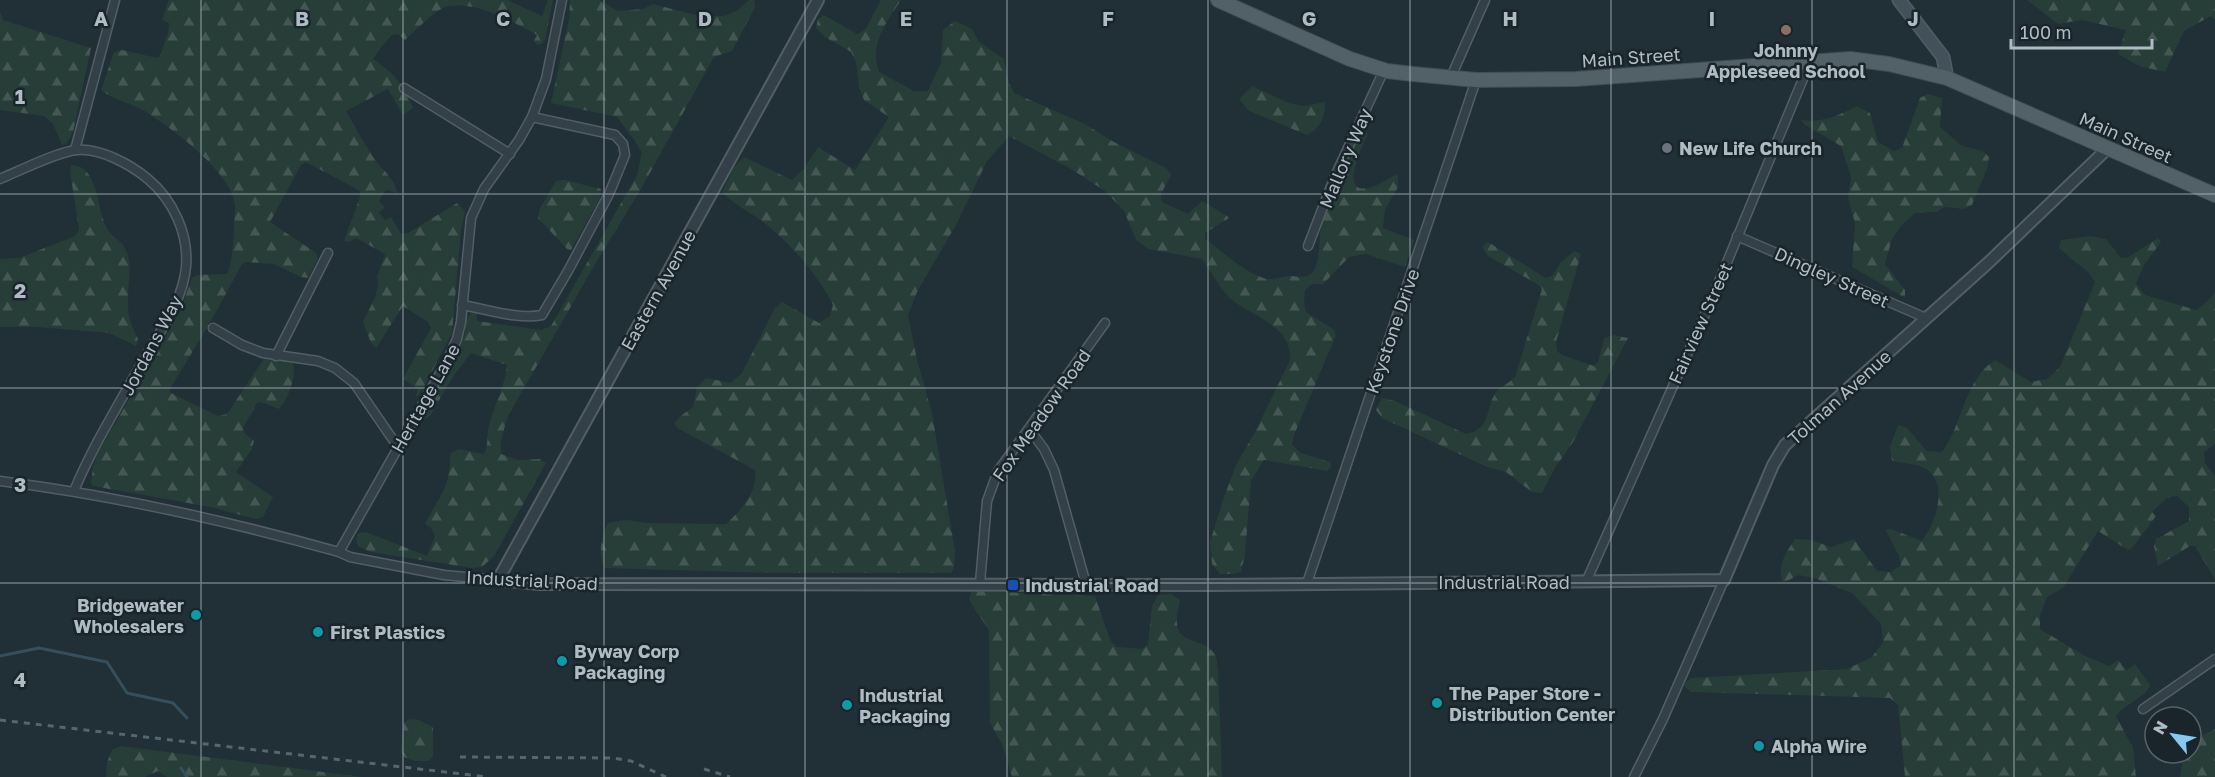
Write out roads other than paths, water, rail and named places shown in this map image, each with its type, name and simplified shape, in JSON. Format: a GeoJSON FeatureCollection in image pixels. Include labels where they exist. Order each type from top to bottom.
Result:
{"type":"FeatureCollection","features":[{"type":"Feature","properties":{"kind":"main road","name":"Main Street"},"geometry":{"type":"LineString","coordinates":[[1218,0],[1340,55],[1384,70],[1476,80],[1576,79],[1850,59],[1889,64],[1947,78],[2215,195]]}},
{"type":"Feature","properties":{"kind":"main road"},"geometry":{"type":"LineString","coordinates":[[1899,0],[1942,57],[1947,78]]}},
{"type":"Feature","properties":{"kind":"street"},"geometry":{"type":"LineString","coordinates":[[0,179],[75,150],[115,0]]}},
{"type":"Feature","properties":{"kind":"street","name":"Heritage Lane"},"geometry":{"type":"LineString","coordinates":[[339,552],[460,332],[471,218],[484,189],[510,154],[532,117],[546,78],[562,0]]}},
{"type":"Feature","properties":{"kind":"street","name":"Eastern Avenue"},"geometry":{"type":"LineString","coordinates":[[498,580],[818,0]]}},
{"type":"Feature","properties":{"kind":"street"},"geometry":{"type":"LineString","coordinates":[[1451,77],[1485,0]]}},
{"type":"Feature","properties":{"kind":"street","name":"Fairview Street"},"geometry":{"type":"LineString","coordinates":[[1586,582],[1810,62]]}},
{"type":"Feature","properties":{"kind":"street","name":"Mallory Way"},"geometry":{"type":"LineString","coordinates":[[1308,246],[1335,176],[1384,70]]}},
{"type":"Feature","properties":{"kind":"street","name":"Keystone Drive"},"geometry":{"type":"LineString","coordinates":[[1307,583],[1476,80]]}},
{"type":"Feature","properties":{"kind":"street"},"geometry":{"type":"LineString","coordinates":[[404,88],[510,154]]}},
{"type":"Feature","properties":{"kind":"street"},"geometry":{"type":"LineString","coordinates":[[462,305],[510,314],[542,315],[568,272],[609,194],[625,155],[623,144],[615,135],[532,117]]}},
{"type":"Feature","properties":{"kind":"street","name":"Tolman Avenue"},"geometry":{"type":"LineString","coordinates":[[1634,777],[1663,719],[1773,465],[1785,445],[1988,263],[2107,149]]}},
{"type":"Feature","properties":{"kind":"street","name":"Jordans Way"},"geometry":{"type":"LineString","coordinates":[[74,491],[87,461],[177,301],[184,278],[186,258],[185,241],[179,222],[170,203],[154,184],[126,164],[93,152],[75,150]]}},
{"type":"Feature","properties":{"kind":"street","name":"Dingley Street"},"geometry":{"type":"LineString","coordinates":[[1737,236],[1926,318]]}},
{"type":"Feature","properties":{"kind":"street"},"geometry":{"type":"LineString","coordinates":[[276,356],[328,253]]}},
{"type":"Feature","properties":{"kind":"street","name":"Fox Meadow Road"},"geometry":{"type":"LineString","coordinates":[[980,583],[987,501],[998,471],[1105,323]]}},
{"type":"Feature","properties":{"kind":"street"},"geometry":{"type":"LineString","coordinates":[[213,328],[242,345],[276,356],[324,363],[348,377],[398,447]]}},
{"type":"Feature","properties":{"kind":"street"},"geometry":{"type":"LineString","coordinates":[[1029,429],[1044,449],[1054,470],[1086,584]]}},
{"type":"Feature","properties":{"kind":"street","name":"Industrial Road"},"geometry":{"type":"LineString","coordinates":[[0,481],[74,491],[204,516],[339,552],[350,557],[430,573],[540,584],[1086,584],[1724,580]]}},
{"type":"Feature","properties":{"kind":"street"},"geometry":{"type":"LineString","coordinates":[[2149,705],[2215,659]]}},
{"type":"Feature","properties":{"kind":"waterway"},"geometry":{"type":"LineString","coordinates":[[0,656],[39,648],[107,662],[127,693],[173,703],[187,718]]}},
{"type":"Feature","properties":{"kind":"waterway"},"geometry":{"type":"LineString","coordinates":[[181,768],[187,777]]}},
{"type":"Feature","properties":{"kind":"railway"},"geometry":{"type":"LineString","coordinates":[[0,720],[488,777]]}},
{"type":"Feature","properties":{"kind":"railway"},"geometry":{"type":"LineString","coordinates":[[460,757],[613,758],[631,761],[666,777]]}},
{"type":"Feature","properties":{"kind":"railway"},"geometry":{"type":"LineString","coordinates":[[704,769],[730,777]]}},
{"type":"Feature","properties":{"kind":"place","name":"Johnny Appleseed School"},"geometry":{"type":"Point","coordinates":[1786,30]}},
{"type":"Feature","properties":{"kind":"place","name":"New Life Church"},"geometry":{"type":"Point","coordinates":[1667,148]}},
{"type":"Feature","properties":{"kind":"place","name":"Industrial Road"},"geometry":{"type":"Point","coordinates":[1013,585]}},
{"type":"Feature","properties":{"kind":"place","name":"Bridgewater Wholesalers"},"geometry":{"type":"Point","coordinates":[196,615]}},
{"type":"Feature","properties":{"kind":"place","name":"First Plastics"},"geometry":{"type":"Point","coordinates":[318,632]}},
{"type":"Feature","properties":{"kind":"place","name":"Byway Corp Packaging"},"geometry":{"type":"Point","coordinates":[562,661]}},
{"type":"Feature","properties":{"kind":"place","name":"The Paper Store - Distribution Center"},"geometry":{"type":"Point","coordinates":[1437,703]}},
{"type":"Feature","properties":{"kind":"place","name":"Industrial Packaging"},"geometry":{"type":"Point","coordinates":[847,705]}},
{"type":"Feature","properties":{"kind":"place","name":"Alpha Wire"},"geometry":{"type":"Point","coordinates":[1759,746]}}]}
